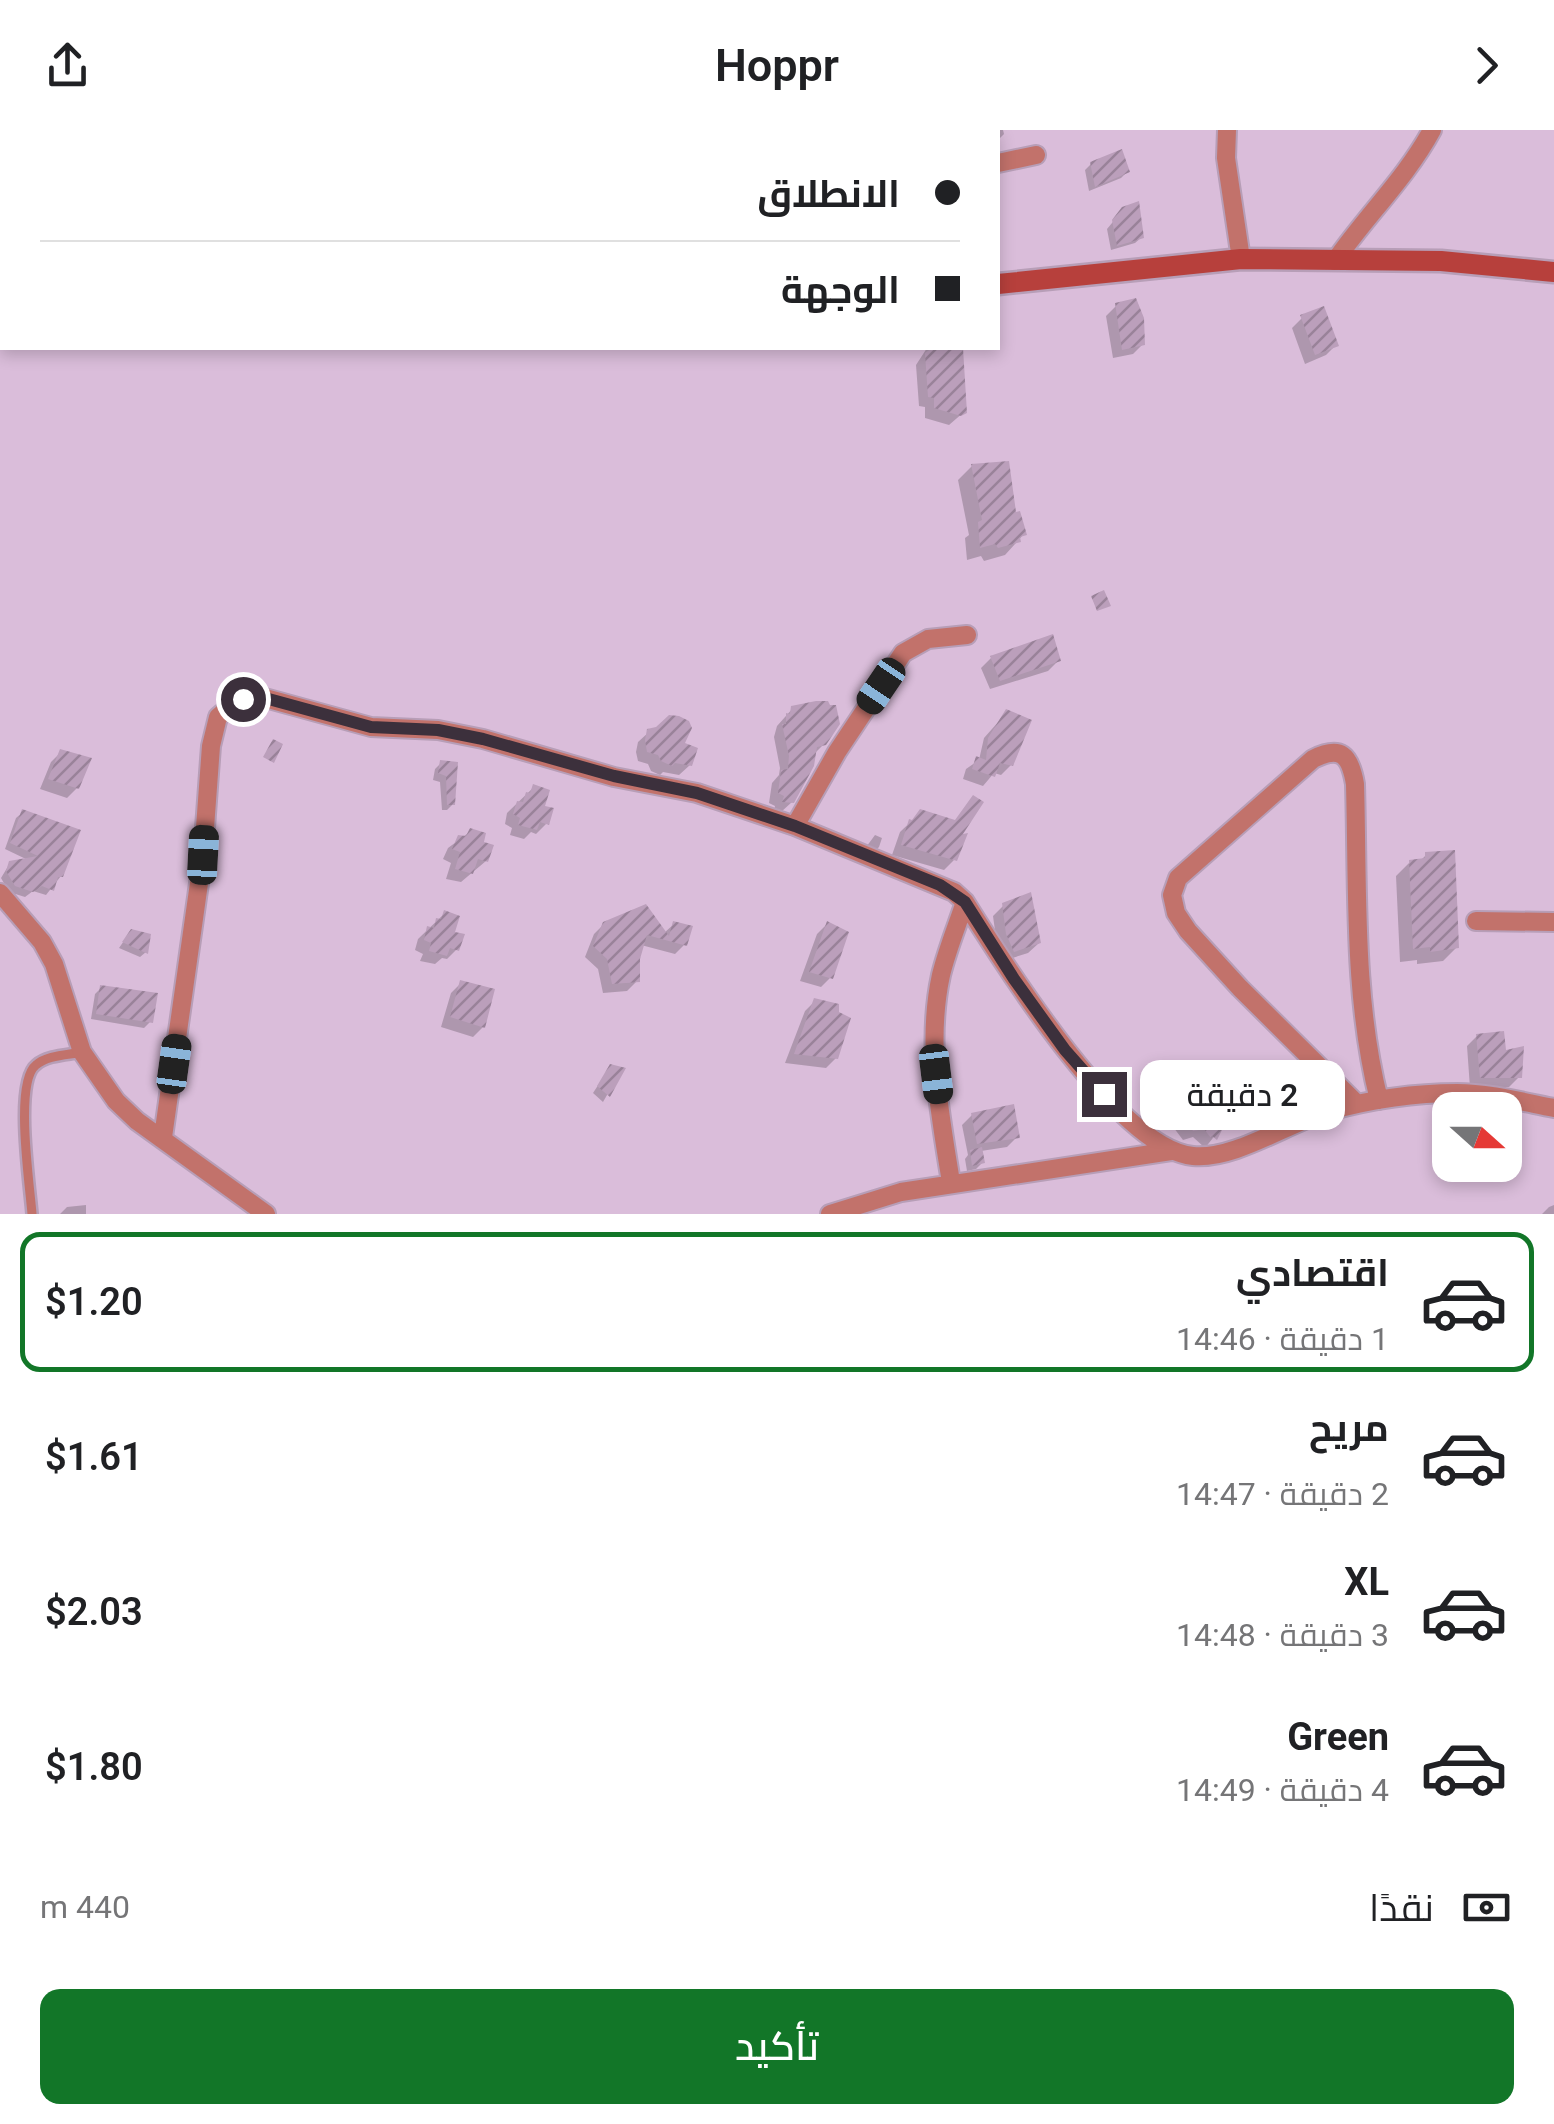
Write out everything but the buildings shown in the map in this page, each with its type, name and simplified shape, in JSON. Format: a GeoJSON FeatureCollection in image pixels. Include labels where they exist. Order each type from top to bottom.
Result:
{"type":"FeatureCollection","features":[{"type":"Feature","properties":{"kind":"street"},"geometry":{"type":"LineString","coordinates":[[1227,130],[1226,158],[1241,260]]}},
{"type":"Feature","properties":{"kind":"street"},"geometry":{"type":"LineString","coordinates":[[1335,261],[1364,220],[1414,163],[1432,130]]}},
{"type":"Feature","properties":{"kind":"street"},"geometry":{"type":"LineString","coordinates":[[1000,163],[1036,155]]}},
{"type":"Feature","properties":{"kind":"street"},"geometry":{"type":"LineString","coordinates":[[1000,284],[1241,260],[1441,261],[1554,272]]}},
{"type":"Feature","properties":{"kind":"street"},"geometry":{"type":"LineString","coordinates":[[795,826],[836,752],[903,653],[928,640],[967,635]]}},
{"type":"Feature","properties":{"kind":"street"},"geometry":{"type":"LineString","coordinates":[[163,1137],[203,855],[210,746],[218,717],[238,700],[265,698],[371,727],[438,730],[483,739],[614,776],[697,793],[795,826],[940,885],[965,902],[1065,1050],[1141,1129],[1171,1151]]}},
{"type":"Feature","properties":{"kind":"street"},"geometry":{"type":"LineString","coordinates":[[1357,1104],[1188,931],[1176,913],[1172,895],[1178,878],[1313,758],[1328,751],[1344,755],[1352,765],[1355,784],[1360,975],[1368,1059],[1379,1100]]}},
{"type":"Feature","properties":{"kind":"street"},"geometry":{"type":"LineString","coordinates":[[0,893],[42,942],[54,964],[82,1052],[116,1101],[265,1214]]}},
{"type":"Feature","properties":{"kind":"street"},"geometry":{"type":"LineString","coordinates":[[952,1182],[936,1074],[934,1026],[941,975],[965,902]]}},
{"type":"Feature","properties":{"kind":"street"},"geometry":{"type":"LineString","coordinates":[[1476,921],[1554,922]]}},
{"type":"Feature","properties":{"kind":"street"},"geometry":{"type":"LineString","coordinates":[[830,1214],[901,1192],[952,1182],[1171,1151],[1194,1156],[1220,1154],[1326,1112],[1379,1100],[1459,1092],[1554,1108]]}},
{"type":"Feature","properties":{"kind":"lane"},"geometry":{"type":"LineString","coordinates":[[32,1214],[26,1134],[28,1075],[35,1065],[48,1059],[82,1052]]}},
{"type":"Feature","properties":{"kind":"route"},"geometry":{"type":"LineString","coordinates":[[243,699],[265,698],[371,727],[438,730],[483,739],[614,776],[697,793],[795,826],[940,885],[965,902],[1065,1050],[1104,1094]]}}]}
